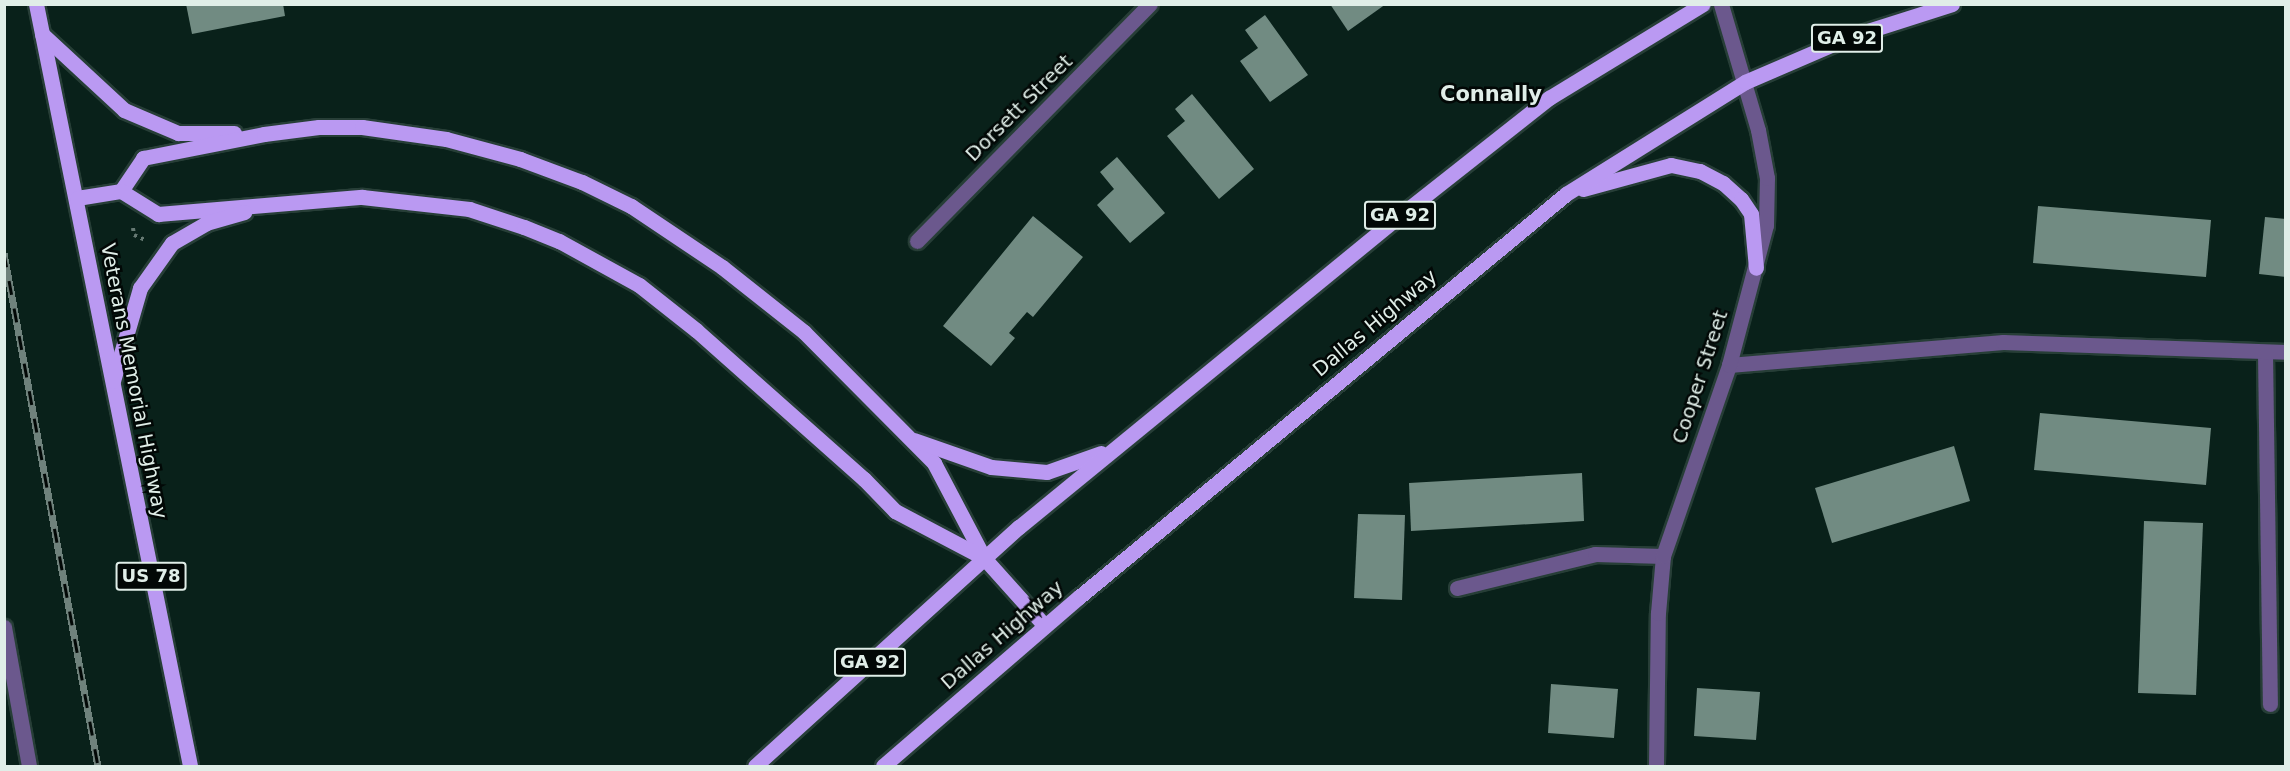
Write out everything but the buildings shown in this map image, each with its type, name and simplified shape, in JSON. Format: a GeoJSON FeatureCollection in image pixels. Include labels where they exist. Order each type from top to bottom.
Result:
{"type":"FeatureCollection","features":[{"type":"Feature","properties":{"kind":"main road","name":"Veterans Memorial Highway"},"geometry":{"type":"LineString","coordinates":[[36,4],[190,766]]}},
{"type":"Feature","properties":{"kind":"main road","name":"GA 92"},"geometry":{"type":"LineString","coordinates":[[755,766],[984,558],[1113,449],[1393,221],[1550,98],[1703,4]]}},
{"type":"Feature","properties":{"kind":"main road","name":"Dallas Highway"},"geometry":{"type":"LineString","coordinates":[[883,766],[1397,330],[1566,194],[1746,82],[1852,36],[1952,4]]}},
{"type":"Feature","properties":{"kind":"main road"},"geometry":{"type":"LineString","coordinates":[[42,34],[124,110],[178,133],[264,134]]}},
{"type":"Feature","properties":{"kind":"main road"},"geometry":{"type":"LineString","coordinates":[[121,191],[143,158],[264,134],[319,127],[362,127],[446,139],[520,159],[582,182],[631,206],[722,267],[804,332],[934,463],[984,558],[1046,626]]}},
{"type":"Feature","properties":{"kind":"main road"},"geometry":{"type":"LineString","coordinates":[[1566,194],[1671,165],[1700,171],[1723,183],[1741,199],[1751,214],[1756,268]]}},
{"type":"Feature","properties":{"kind":"main road"},"geometry":{"type":"LineString","coordinates":[[77,198],[121,191],[158,214],[362,197],[469,208],[524,226],[570,246],[639,285],[696,330],[864,479],[895,511],[984,558]]}},
{"type":"Feature","properties":{"kind":"main road"},"geometry":{"type":"LineString","coordinates":[[112,385],[140,288],[174,241],[206,223],[281,202]]}},
{"type":"Feature","properties":{"kind":"main road"},"geometry":{"type":"LineString","coordinates":[[911,439],[991,467],[1047,472],[1113,449]]}},
{"type":"Feature","properties":{"kind":"street","name":"Dorsett Street"},"geometry":{"type":"LineString","coordinates":[[917,241],[1150,4]]}},
{"type":"Feature","properties":{"kind":"street","name":"Cooper Street"},"geometry":{"type":"LineString","coordinates":[[1656,766],[1659,613],[1663,556],[1729,365],[1766,225],[1767,178],[1746,82],[1721,4]]}},
{"type":"Feature","properties":{"kind":"street"},"geometry":{"type":"LineString","coordinates":[[1729,365],[2003,342],[2286,352]]}},
{"type":"Feature","properties":{"kind":"street"},"geometry":{"type":"LineString","coordinates":[[2265,353],[2270,704]]}},
{"type":"Feature","properties":{"kind":"street"},"geometry":{"type":"LineString","coordinates":[[1457,588],[1595,554],[1663,556]]}},
{"type":"Feature","properties":{"kind":"street"},"geometry":{"type":"LineString","coordinates":[[4,627],[29,766]]}},
{"type":"Feature","properties":{"kind":"path"},"geometry":{"type":"LineString","coordinates":[[132,227],[134,235],[145,240]]}},
{"type":"Feature","properties":{"kind":"railway"},"geometry":{"type":"LineString","coordinates":[[4,253],[98,766]]}},
{"type":"Feature","properties":{"kind":"district","name":"Connally"},"geometry":{"type":"Point","coordinates":[1491,94]}}]}
